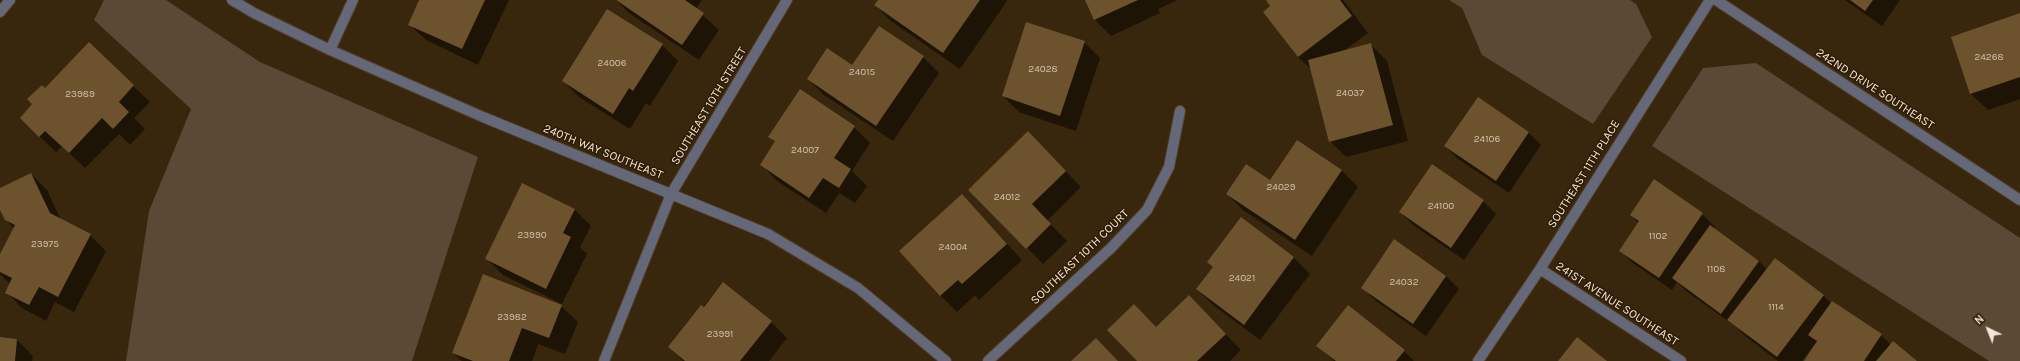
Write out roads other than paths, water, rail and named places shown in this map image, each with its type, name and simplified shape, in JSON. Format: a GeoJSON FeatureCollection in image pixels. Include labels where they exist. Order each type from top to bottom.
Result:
{"type":"FeatureCollection","features":[{"type":"Feature","properties":{"kind":"street"},"geometry":{"type":"LineString","coordinates":[[0,12],[10,0]]}},
{"type":"Feature","properties":{"kind":"street","name":"240TH WAY SOUTHEAST"},"geometry":{"type":"LineString","coordinates":[[232,0],[254,13],[330,50],[483,117],[768,234],[822,265],[858,288],[946,361]]}},
{"type":"Feature","properties":{"kind":"street"},"geometry":{"type":"LineString","coordinates":[[330,50],[353,0]]}},
{"type":"Feature","properties":{"kind":"street","name":"SOUTHEAST 10TH STREET"},"geometry":{"type":"LineString","coordinates":[[604,361],[671,194],[787,0]]}},
{"type":"Feature","properties":{"kind":"street","name":"SOUTHEAST 11TH PLACE"},"geometry":{"type":"LineString","coordinates":[[1478,361],[1540,269],[1710,0]]}},
{"type":"Feature","properties":{"kind":"street","name":"242ND DRIVE SOUTHEAST"},"geometry":{"type":"LineString","coordinates":[[1716,0],[2020,200]]}},
{"type":"Feature","properties":{"kind":"street","name":"SOUTHEAST 10TH COURT"},"geometry":{"type":"LineString","coordinates":[[988,361],[1111,248],[1147,210],[1169,167],[1180,111]]}},
{"type":"Feature","properties":{"kind":"street","name":"241ST AVENUE SOUTHEAST"},"geometry":{"type":"LineString","coordinates":[[1540,269],[1681,361]]}}]}
